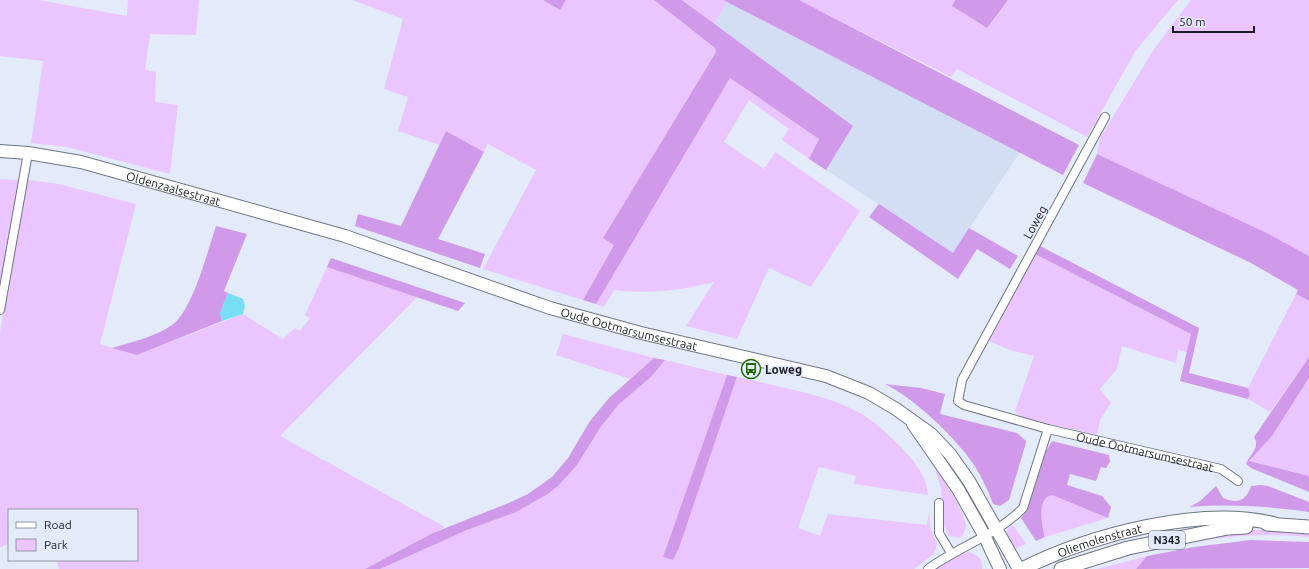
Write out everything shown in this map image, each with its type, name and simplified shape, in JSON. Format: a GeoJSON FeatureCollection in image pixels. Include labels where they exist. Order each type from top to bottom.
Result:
{"type":"FeatureCollection","features":[{"type":"Feature","properties":{"kind":"main road","name":"Oldenzaalsestraat"},"geometry":{"type":"LineString","coordinates":[[0,151],[28,153],[81,162],[345,236]]}},
{"type":"Feature","properties":{"kind":"main road","name":"Oude Ootmarsumsestraat"},"geometry":{"type":"LineString","coordinates":[[345,236],[550,308],[641,333],[826,376],[869,393],[896,409],[931,434],[950,454],[969,480],[1019,569]]}},
{"type":"Feature","properties":{"kind":"main road","name":"Oude Ootmarsumsestraat"},"geometry":{"type":"LineString","coordinates":[[910,420],[958,489],[984,535],[1000,569]]}},
{"type":"Feature","properties":{"kind":"main road","name":"Oliemolenstraat"},"geometry":{"type":"LineString","coordinates":[[1022,569],[1046,557],[1124,531],[1186,520],[1257,519],[1276,524],[1309,527]]}},
{"type":"Feature","properties":{"kind":"main road","name":"Oliemolenstraat"},"geometry":{"type":"LineString","coordinates":[[1061,569],[1109,553],[1171,539],[1228,528],[1276,524]]}},
{"type":"Feature","properties":{"kind":"street","name":"Loweg"},"geometry":{"type":"LineString","coordinates":[[1048,429],[964,405],[958,401],[959,392],[962,380],[1105,116]]}},
{"type":"Feature","properties":{"kind":"street"},"geometry":{"type":"LineString","coordinates":[[0,310],[28,153]]}},
{"type":"Feature","properties":{"kind":"street","name":"Oude Ootmarsumsestraat"},"geometry":{"type":"LineString","coordinates":[[1048,429],[1202,463],[1221,469],[1238,481]]}},
{"type":"Feature","properties":{"kind":"street"},"geometry":{"type":"LineString","coordinates":[[928,569],[951,553],[996,529],[1015,516],[1023,508],[1048,429]]}},
{"type":"Feature","properties":{"kind":"street"},"geometry":{"type":"LineString","coordinates":[[939,503],[939,533],[951,553]]}},
{"type":"Feature","properties":{"kind":"shaded area"},"geometry":{"type":"Polygon","coordinates":[[[543,0],[566,0],[560,10],[543,0]]]}},
{"type":"Feature","properties":{"kind":"shaded area"},"geometry":{"type":"Polygon","coordinates":[[[654,0],[682,0],[853,126],[826,170],[809,159],[819,139],[730,78],[596,304],[583,300],[614,245],[603,238],[716,52],[715,48],[654,0]]]}},
{"type":"Feature","properties":{"kind":"shaded area"},"geometry":{"type":"Polygon","coordinates":[[[723,0],[799,0],[1079,145],[1063,175],[723,0]]]}},
{"type":"Feature","properties":{"kind":"shaded area"},"geometry":{"type":"Polygon","coordinates":[[[955,0],[1008,0],[987,28],[952,6],[955,0]]]}},
{"type":"Feature","properties":{"kind":"shaded area"},"geometry":{"type":"Polygon","coordinates":[[[727,2],[1020,152],[953,253],[826,170],[853,126],[714,24],[727,2]]]}},
{"type":"Feature","properties":{"kind":"shaded area"},"geometry":{"type":"Polygon","coordinates":[[[446,131],[484,152],[438,239],[485,254],[480,268],[355,226],[358,214],[401,226],[446,131]]]}},
{"type":"Feature","properties":{"kind":"shaded area"},"geometry":{"type":"Polygon","coordinates":[[[1097,154],[1267,233],[1309,256],[1309,301],[1296,294],[1298,290],[1251,263],[1083,183],[1097,154]]]}},
{"type":"Feature","properties":{"kind":"shaded area"},"geometry":{"type":"Polygon","coordinates":[[[879,204],[953,253],[969,228],[1018,256],[1010,269],[977,249],[958,279],[869,217],[879,204]]]}},
{"type":"Feature","properties":{"kind":"shaded area"},"geometry":{"type":"Polygon","coordinates":[[[216,226],[247,234],[224,291],[228,293],[221,310],[222,321],[137,355],[112,348],[158,333],[172,325],[179,318],[193,294],[216,226]]]}},
{"type":"Feature","properties":{"kind":"shaded area"},"geometry":{"type":"Polygon","coordinates":[[[1040,246],[1199,328],[1189,373],[1248,388],[1250,394],[1248,399],[1180,381],[1191,334],[1035,254],[1040,246]]]}},
{"type":"Feature","properties":{"kind":"shaded area"},"geometry":{"type":"Polygon","coordinates":[[[331,258],[465,303],[458,311],[327,267],[331,258]]]}},
{"type":"Feature","properties":{"kind":"shaded area"},"geometry":{"type":"Polygon","coordinates":[[[1309,357],[1309,378],[1272,436],[1249,461],[1309,476],[1309,492],[1251,468],[1246,464],[1256,445],[1254,437],[1309,357]]]}},
{"type":"Feature","properties":{"kind":"shaded area"},"geometry":{"type":"Polygon","coordinates":[[[654,358],[665,360],[651,377],[618,405],[600,428],[577,465],[559,485],[548,494],[516,512],[467,530],[380,569],[365,569],[433,533],[528,494],[552,477],[568,458],[590,421],[609,398],[654,358]]]}},
{"type":"Feature","properties":{"kind":"shaded area"},"geometry":{"type":"Polygon","coordinates":[[[727,375],[737,377],[679,548],[673,560],[663,557],[727,375]]]}},
{"type":"Feature","properties":{"kind":"shaded area"},"geometry":{"type":"Polygon","coordinates":[[[885,384],[921,388],[945,394],[940,414],[1017,433],[1026,441],[1009,500],[1000,506],[993,504],[985,484],[977,470],[957,443],[934,420],[909,399],[885,384]]]}},
{"type":"Feature","properties":{"kind":"shaded area"},"geometry":{"type":"Polygon","coordinates":[[[1052,441],[1109,455],[1110,462],[1106,468],[1101,467],[1096,481],[1070,474],[1067,485],[1102,496],[1111,507],[1108,518],[1052,495],[1047,497],[1044,501],[1041,513],[1045,537],[1036,541],[1021,518],[1027,511],[1046,451],[1052,441]]]}},
{"type":"Feature","properties":{"kind":"shaded area"},"geometry":{"type":"Polygon","coordinates":[[[1216,486],[1223,498],[1237,501],[1241,500],[1247,495],[1251,486],[1268,486],[1309,502],[1309,512],[1250,506],[1190,507],[1200,501],[1216,486]]]}},
{"type":"Feature","properties":{"kind":"shaded area"},"geometry":{"type":"Polygon","coordinates":[[[1251,540],[1309,542],[1309,568],[1136,569],[1147,556],[1194,547],[1251,540]]]}},
{"type":"Feature","properties":{"kind":"green space"},"geometry":{"type":"Polygon","coordinates":[[[0,0],[39,0],[127,16],[128,0],[199,0],[196,35],[150,34],[145,70],[156,72],[155,102],[178,105],[170,174],[67,147],[31,143],[43,61],[0,56],[0,0]]]}},
{"type":"Feature","properties":{"kind":"green space"},"geometry":{"type":"Polygon","coordinates":[[[352,0],[543,0],[560,10],[566,0],[654,0],[715,48],[716,52],[603,238],[614,245],[583,300],[483,269],[536,170],[488,144],[484,152],[446,131],[440,145],[398,131],[408,97],[384,89],[403,19],[352,0]]]}},
{"type":"Feature","properties":{"kind":"green space"},"geometry":{"type":"Polygon","coordinates":[[[683,0],[723,0],[727,2],[714,24],[683,0]]]}},
{"type":"Feature","properties":{"kind":"green space"},"geometry":{"type":"Polygon","coordinates":[[[799,0],[955,0],[952,6],[987,28],[1008,0],[1178,0],[1136,50],[1087,137],[957,69],[951,77],[799,0]]]}},
{"type":"Feature","properties":{"kind":"green space"},"geometry":{"type":"Polygon","coordinates":[[[1191,0],[1309,0],[1309,256],[1267,233],[1097,154],[1100,138],[1154,49],[1191,0]]]}},
{"type":"Feature","properties":{"kind":"green space"},"geometry":{"type":"Polygon","coordinates":[[[730,78],[819,139],[809,159],[782,140],[789,129],[749,100],[724,142],[764,169],[775,152],[860,211],[811,287],[769,268],[737,339],[686,326],[714,282],[688,288],[653,292],[614,290],[604,307],[596,304],[730,78]]]}},
{"type":"Feature","properties":{"kind":"green space"},"geometry":{"type":"Polygon","coordinates":[[[0,179],[19,180],[0,283],[0,179]]]}},
{"type":"Feature","properties":{"kind":"green space"},"geometry":{"type":"Polygon","coordinates":[[[27,180],[59,184],[136,204],[100,344],[137,355],[243,314],[283,339],[295,328],[300,331],[310,318],[305,315],[327,267],[417,297],[280,436],[445,527],[365,569],[59,569],[56,561],[138,561],[138,509],[8,509],[8,544],[0,547],[0,332],[27,180]]]}},
{"type":"Feature","properties":{"kind":"green space"},"geometry":{"type":"Polygon","coordinates":[[[1035,254],[1191,334],[1187,352],[1178,350],[1176,363],[1122,346],[1117,369],[1100,389],[1111,403],[1100,420],[1097,435],[1021,417],[1015,411],[1034,356],[1010,350],[989,341],[1035,254]]]}},
{"type":"Feature","properties":{"kind":"green space"},"geometry":{"type":"Polygon","coordinates":[[[1296,294],[1309,301],[1309,357],[1270,412],[1248,399],[1250,394],[1248,388],[1296,294]]]}},
{"type":"Feature","properties":{"kind":"green space"},"geometry":{"type":"Polygon","coordinates":[[[563,334],[654,358],[630,379],[556,355],[563,334]]]}},
{"type":"Feature","properties":{"kind":"green space"},"geometry":{"type":"Polygon","coordinates":[[[665,360],[727,375],[663,557],[673,560],[679,548],[737,377],[816,396],[847,406],[860,413],[882,429],[902,448],[915,464],[925,481],[928,495],[854,484],[856,476],[819,467],[798,528],[820,536],[828,514],[927,525],[929,511],[930,526],[937,545],[934,554],[914,569],[380,569],[467,530],[516,512],[548,494],[559,485],[577,465],[600,428],[618,405],[651,377],[665,360]]]}},
{"type":"Feature","properties":{"kind":"green space"},"geometry":{"type":"Polygon","coordinates":[[[1309,378],[1309,476],[1249,461],[1272,436],[1309,378]]]}},
{"type":"Feature","properties":{"kind":"green space"},"geometry":{"type":"Polygon","coordinates":[[[935,469],[954,497],[965,521],[966,528],[960,538],[949,536],[943,524],[941,488],[935,469]]]}},
{"type":"Feature","properties":{"kind":"green space"},"geometry":{"type":"Polygon","coordinates":[[[1052,495],[1108,518],[1045,537],[1041,513],[1042,507],[1047,497],[1052,495]]]}},
{"type":"Feature","properties":{"kind":"green space"},"geometry":{"type":"Polygon","coordinates":[[[1013,525],[1026,544],[1015,549],[1012,547],[1006,534],[1009,527],[1013,525]]]}},
{"type":"Feature","properties":{"kind":"green space"},"geometry":{"type":"Polygon","coordinates":[[[1254,530],[1309,532],[1309,537],[1255,535],[1201,540],[1148,551],[1096,565],[1103,558],[1230,532],[1254,530]]]}},
{"type":"Feature","properties":{"kind":"green space"},"geometry":{"type":"Polygon","coordinates":[[[969,552],[980,558],[982,569],[935,569],[961,554],[969,552]]]}},
{"type":"Feature","properties":{"kind":"green space"},"geometry":{"type":"Polygon","coordinates":[[[1147,556],[1136,569],[1097,569],[1147,556]]]}},
{"type":"Feature","properties":{"kind":"water"},"geometry":{"type":"Polygon","coordinates":[[[228,293],[243,299],[245,306],[243,314],[222,321],[220,313],[228,293]]]}},
{"type":"Feature","properties":{"kind":"place","name":"Loweg"},"geometry":{"type":"Point","coordinates":[751,369]}}]}
